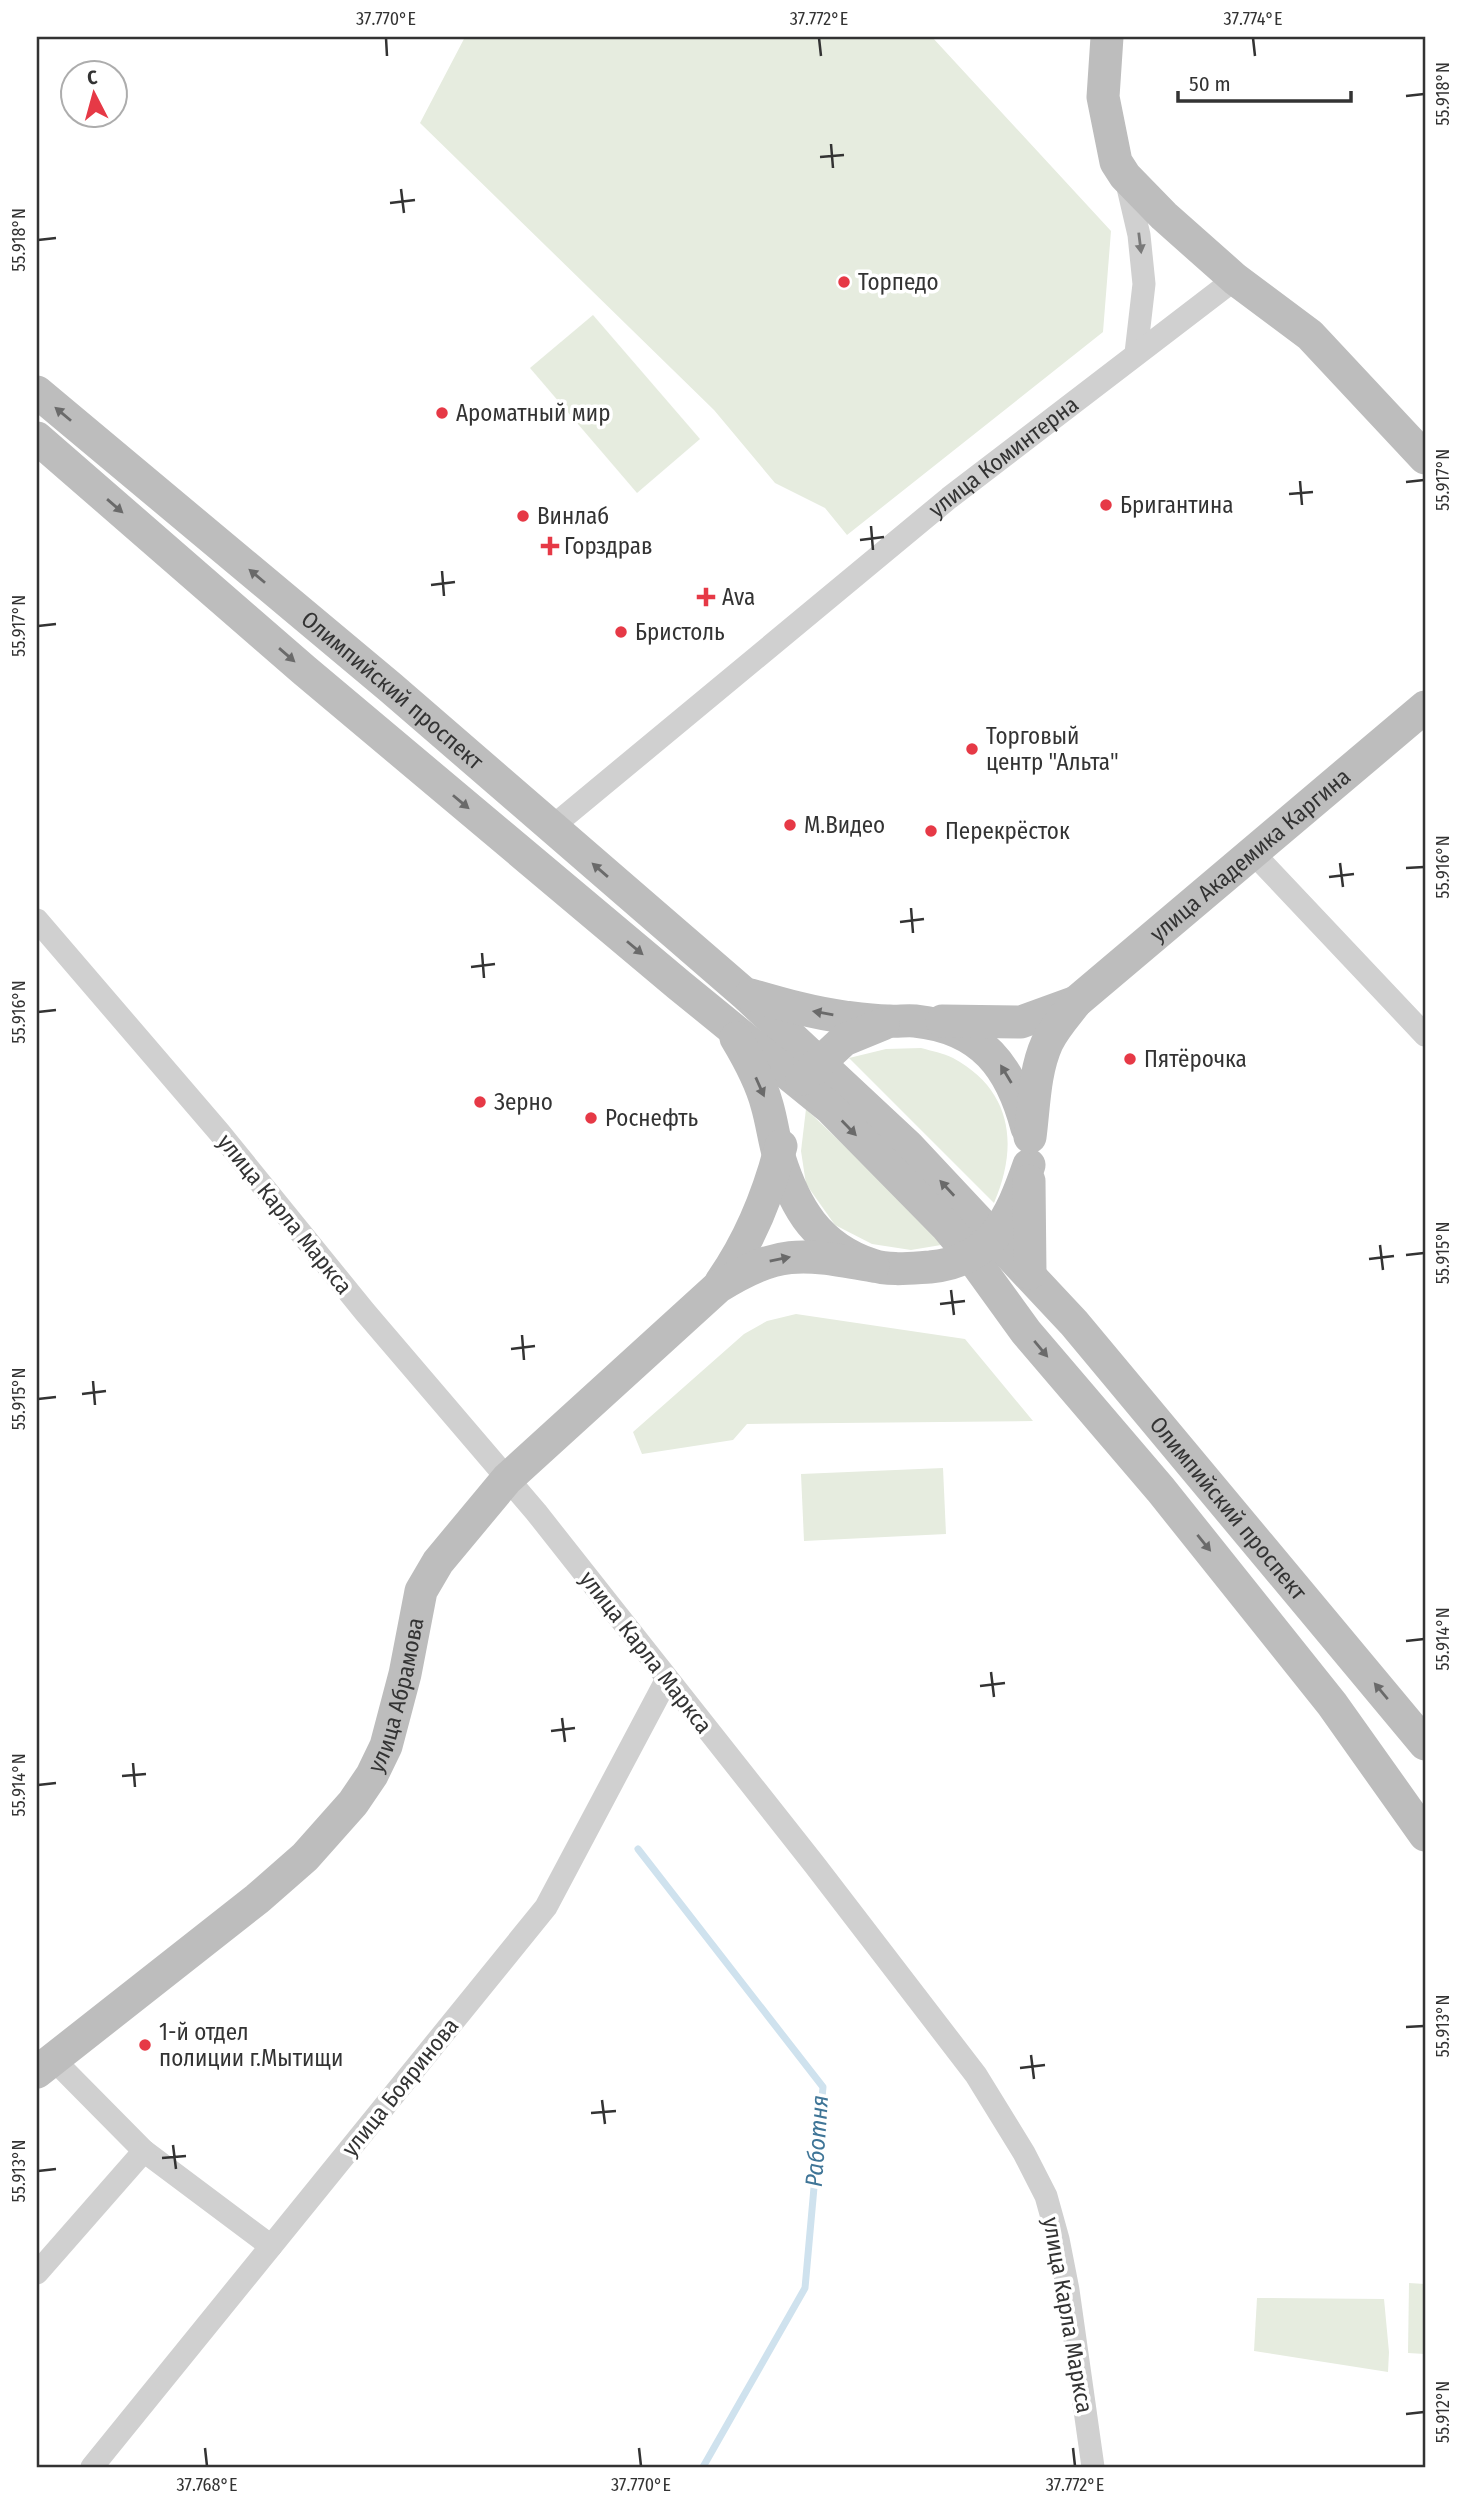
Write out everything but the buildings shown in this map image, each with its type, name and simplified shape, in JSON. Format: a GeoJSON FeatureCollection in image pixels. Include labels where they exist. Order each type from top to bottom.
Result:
{"type":"FeatureCollection","features":[{"type":"Feature","properties":{"kind":"street"},"geometry":{"type":"LineString","coordinates":[[1107,37],[1103,97],[1116,162],[1125,176],[1164,216],[1236,279],[1310,335],[1425,458]]}},
{"type":"Feature","properties":{"kind":"street"},"geometry":{"type":"LineString","coordinates":[[1125,176],[1139,235],[1144,284],[1136,353]]}},
{"type":"Feature","properties":{"kind":"street","name":"улица Коминтерна"},"geometry":{"type":"LineString","coordinates":[[552,827],[949,498],[1236,279]]}},
{"type":"Feature","properties":{"kind":"street","name":"Олимпийский проспект"},"geometry":{"type":"LineString","coordinates":[[37,392],[368,669],[745,994],[859,1138],[947,1227],[1030,1273],[1425,1744]]}},
{"type":"Feature","properties":{"kind":"street","name":"Олимпийский проспект"},"geometry":{"type":"LineString","coordinates":[[37,438],[303,670],[729,1027],[808,1072]]}},
{"type":"Feature","properties":{"kind":"street","name":"улица Академика Каргина"},"geometry":{"type":"LineString","coordinates":[[1076,1002],[1425,707]]}},
{"type":"Feature","properties":{"kind":"street"},"geometry":{"type":"LineString","coordinates":[[1253,853],[1425,1035]]}},
{"type":"Feature","properties":{"kind":"street","name":"улица Карла Маркса"},"geometry":{"type":"LineString","coordinates":[[37,920],[219,1132],[365,1312],[508,1479],[814,1864],[976,2075],[1024,2153],[1046,2196],[1068,2290],[1093,2467]]}},
{"type":"Feature","properties":{"kind":"street","name":"Олимпийский проспект"},"geometry":{"type":"LineString","coordinates":[[745,994],[800,1009],[903,1021],[952,1030],[981,1044],[1005,1070],[1021,1103],[1030,1151],[1030,1273]]}},
{"type":"Feature","properties":{"kind":"street"},"geometry":{"type":"LineString","coordinates":[[718,1287],[743,1248],[779,1155],[791,1101],[808,1072],[844,1040],[903,1021],[1021,1022],[1076,1002]]}},
{"type":"Feature","properties":{"kind":"street"},"geometry":{"type":"LineString","coordinates":[[983,1247],[1016,1204],[1030,1151],[1038,1071],[1046,1045],[1076,1002]]}},
{"type":"Feature","properties":{"kind":"street","name":"Олимпийский проспект"},"geometry":{"type":"LineString","coordinates":[[729,1027],[767,1102],[779,1155],[792,1194],[806,1219],[833,1246],[873,1266],[908,1269],[956,1280],[998,1296]]}},
{"type":"Feature","properties":{"kind":"street","name":"Олимпийский проспект"},"geometry":{"type":"LineString","coordinates":[[908,1269],[947,1265],[983,1247]]}},
{"type":"Feature","properties":{"kind":"street","name":"Олимпийский проспект"},"geometry":{"type":"LineString","coordinates":[[983,1247],[998,1296],[1170,1501],[1332,1704]]}},
{"type":"Feature","properties":{"kind":"street"},"geometry":{"type":"LineString","coordinates":[[718,1287],[748,1268],[779,1258],[811,1255],[873,1266]]}},
{"type":"Feature","properties":{"kind":"street","name":"улица Абрамова"},"geometry":{"type":"LineString","coordinates":[[45,2066],[257,1899],[305,1857],[353,1803],[372,1775],[386,1746],[405,1674],[421,1591],[438,1562],[508,1479],[718,1287]]}},
{"type":"Feature","properties":{"kind":"street","name":"улица Бояринова"},"geometry":{"type":"LineString","coordinates":[[92,2467],[546,1906],[667,1679]]}},
{"type":"Feature","properties":{"kind":"street"},"geometry":{"type":"LineString","coordinates":[[1332,1704],[1425,1805]]}},
{"type":"Feature","properties":{"kind":"street"},"geometry":{"type":"LineString","coordinates":[[1332,1704],[1425,1835]]}},
{"type":"Feature","properties":{"kind":"street"},"geometry":{"type":"LineString","coordinates":[[45,2066],[144,2151],[271,2246]]}},
{"type":"Feature","properties":{"kind":"street"},"geometry":{"type":"LineString","coordinates":[[37,2273],[144,2151]]}},
{"type":"Feature","properties":{"kind":"shaded area","name":"Торпедо"},"geometry":{"type":"Polygon","coordinates":[[[465,37],[932,37],[1111,231],[1103,332],[847,535],[825,508],[775,483],[714,410],[420,123],[465,37]]]}},
{"type":"Feature","properties":{"kind":"shaded area"},"geometry":{"type":"Polygon","coordinates":[[[593,315],[700,439],[637,493],[530,368],[593,315]]]}},
{"type":"Feature","properties":{"kind":"shaded area"},"geometry":{"type":"Polygon","coordinates":[[[921,1048],[949,1056],[973,1071],[988,1086],[998,1103],[1008,1140],[1002,1181],[994,1203],[849,1058],[886,1049],[921,1048]]]}},
{"type":"Feature","properties":{"kind":"shaded area"},"geometry":{"type":"Polygon","coordinates":[[[806,1109],[947,1244],[911,1250],[872,1244],[835,1225],[806,1184],[801,1151],[806,1109]]]}},
{"type":"Feature","properties":{"kind":"shaded area"},"geometry":{"type":"Polygon","coordinates":[[[796,1314],[965,1339],[1033,1421],[747,1424],[733,1440],[642,1454],[633,1432],[744,1334],[767,1321],[796,1314]]]}},
{"type":"Feature","properties":{"kind":"shaded area"},"geometry":{"type":"Polygon","coordinates":[[[943,1468],[946,1534],[804,1541],[801,1474],[943,1468]]]}},
{"type":"Feature","properties":{"kind":"shaded area"},"geometry":{"type":"Polygon","coordinates":[[[1409,2283],[1425,2284],[1425,2354],[1408,2353],[1409,2283]]]}},
{"type":"Feature","properties":{"kind":"shaded area"},"geometry":{"type":"Polygon","coordinates":[[[1257,2298],[1384,2299],[1388,2372],[1254,2351],[1257,2298]]]}},
{"type":"Feature","properties":{"kind":"waterway","name":"Работня"},"geometry":{"type":"LineString","coordinates":[[638,1849],[823,2087],[805,2288],[703,2467]]}},
{"type":"Feature","properties":{"kind":"place","name":"Торпедо"},"geometry":{"type":"Point","coordinates":[844,282]}},
{"type":"Feature","properties":{"kind":"place","name":"Ароматный мир"},"geometry":{"type":"Point","coordinates":[442,413]}},
{"type":"Feature","properties":{"kind":"place","name":"Бригантина"},"geometry":{"type":"Point","coordinates":[1106,505]}},
{"type":"Feature","properties":{"kind":"place","name":"Винлаб"},"geometry":{"type":"Point","coordinates":[523,516]}},
{"type":"Feature","properties":{"kind":"place","name":"Горздрав"},"geometry":{"type":"Point","coordinates":[550,546]}},
{"type":"Feature","properties":{"kind":"place","name":"Ava"},"geometry":{"type":"Point","coordinates":[706,597]}},
{"type":"Feature","properties":{"kind":"place","name":"Бристоль"},"geometry":{"type":"Point","coordinates":[621,632]}},
{"type":"Feature","properties":{"kind":"place","name":"Торговый центр \"Альта\""},"geometry":{"type":"Point","coordinates":[972,749]}},
{"type":"Feature","properties":{"kind":"place","name":"М.Видео"},"geometry":{"type":"Point","coordinates":[790,825]}},
{"type":"Feature","properties":{"kind":"place","name":"Перекрёсток"},"geometry":{"type":"Point","coordinates":[931,831]}},
{"type":"Feature","properties":{"kind":"place","name":"Пятёрочка"},"geometry":{"type":"Point","coordinates":[1130,1059]}},
{"type":"Feature","properties":{"kind":"place","name":"Зерно"},"geometry":{"type":"Point","coordinates":[480,1102]}},
{"type":"Feature","properties":{"kind":"place","name":"Роснефть"},"geometry":{"type":"Point","coordinates":[591,1118]}},
{"type":"Feature","properties":{"kind":"place","name":"1-й отдел полиции г.Мытищи"},"geometry":{"type":"Point","coordinates":[145,2045]}}]}
